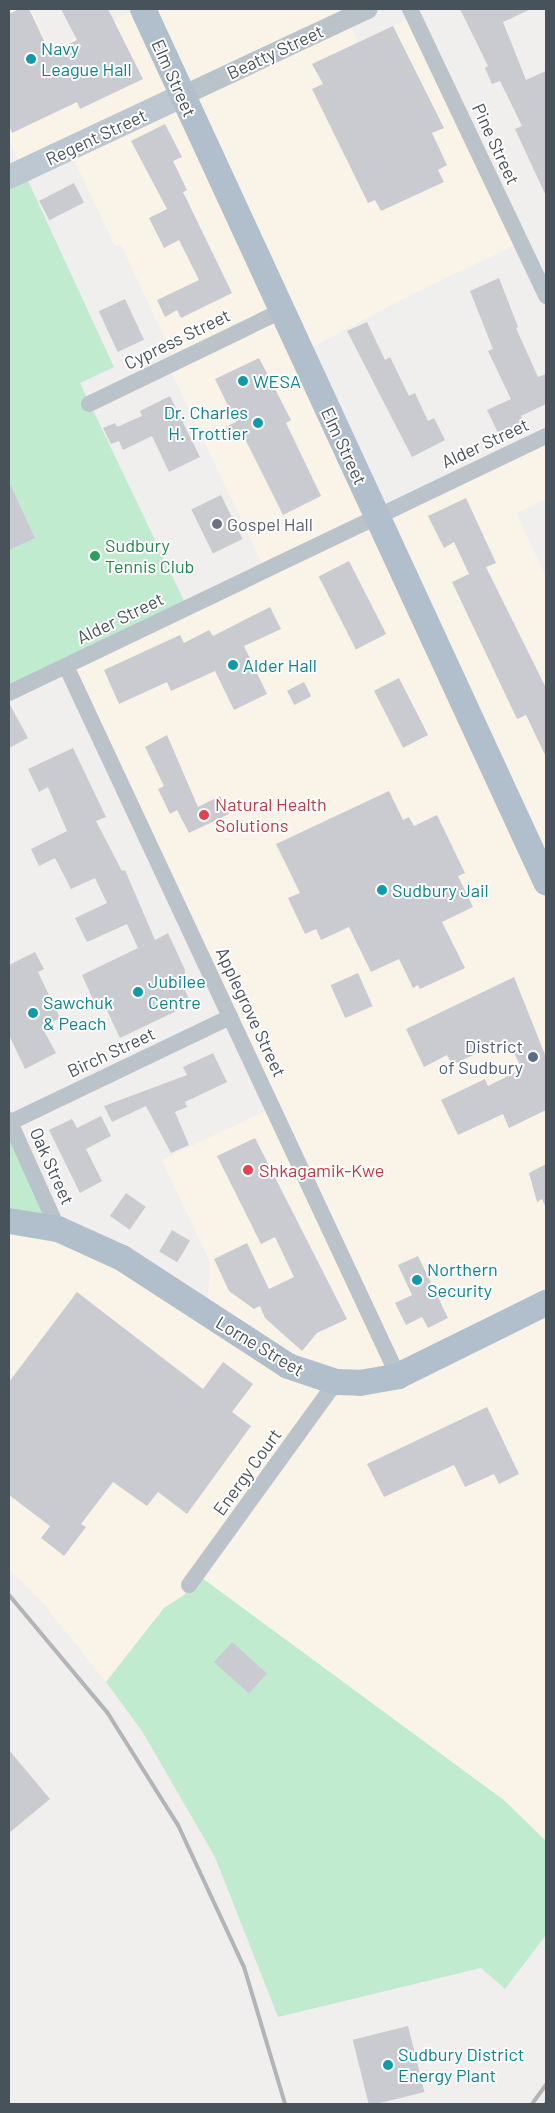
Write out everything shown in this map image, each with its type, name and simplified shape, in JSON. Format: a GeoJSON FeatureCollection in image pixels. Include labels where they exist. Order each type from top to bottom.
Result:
{"type":"FeatureCollection","features":[{"type":"Feature","properties":{"kind":"main road","name":"Elm Street"},"geometry":{"type":"LineString","coordinates":[[143,9],[281,311],[545,878]]}},
{"type":"Feature","properties":{"kind":"main road","name":"Regent Street"},"geometry":{"type":"LineString","coordinates":[[9,177],[182,96]]}},
{"type":"Feature","properties":{"kind":"main road","name":"Lorne Street"},"geometry":{"type":"LineString","coordinates":[[9,1221],[58,1229],[122,1258],[288,1366],[336,1382],[360,1383],[398,1376],[546,1302]]}},
{"type":"Feature","properties":{"kind":"street","name":"Beatty Street"},"geometry":{"type":"LineString","coordinates":[[182,96],[367,9]]}},
{"type":"Feature","properties":{"kind":"street","name":"Pine Street"},"geometry":{"type":"LineString","coordinates":[[410,9],[546,296]]}},
{"type":"Feature","properties":{"kind":"street","name":"Cypress Street"},"geometry":{"type":"LineString","coordinates":[[89,404],[281,311]]}},
{"type":"Feature","properties":{"kind":"street","name":"Alder Street"},"geometry":{"type":"LineString","coordinates":[[9,693],[546,436]]}},
{"type":"Feature","properties":{"kind":"street","name":"Applegrove Street"},"geometry":{"type":"LineString","coordinates":[[66,666],[398,1376]]}},
{"type":"Feature","properties":{"kind":"street","name":"Birch Street"},"geometry":{"type":"LineString","coordinates":[[9,1122],[230,1017]]}},
{"type":"Feature","properties":{"kind":"street","name":"Oak Street"},"geometry":{"type":"LineString","coordinates":[[9,1122],[58,1229]]}},
{"type":"Feature","properties":{"kind":"street","name":"Energy Court"},"geometry":{"type":"LineString","coordinates":[[189,1585],[336,1382]]}},
{"type":"Feature","properties":{"kind":"shaded area"},"geometry":{"type":"Polygon","coordinates":[[[9,9],[31,9],[50,50],[136,9],[342,9],[358,42],[413,17],[520,243],[414,293],[301,353],[281,308],[175,361],[121,244],[115,246],[68,147],[22,168],[9,139],[9,9]]]}},
{"type":"Feature","properties":{"kind":"shaded area"},"geometry":{"type":"Polygon","coordinates":[[[280,313],[376,518],[546,436],[546,499],[516,513],[546,577],[546,1300],[398,1374],[337,1380],[184,1595],[164,1608],[106,1682],[43,1603],[9,1569],[9,1223],[58,1230],[207,1312],[210,1262],[162,1160],[274,1107],[67,664],[266,572],[169,367],[280,313]]]}},
{"type":"Feature","properties":{"kind":"shaded area"},"geometry":{"type":"Polygon","coordinates":[[[546,1305],[546,1841],[505,1801],[198,1575],[337,1383],[360,1385],[546,1305]]]}},
{"type":"Feature","properties":{"kind":"green space"},"geometry":{"type":"Polygon","coordinates":[[[22,168],[114,367],[80,383],[186,605],[9,692],[9,176],[22,168]]]}},
{"type":"Feature","properties":{"kind":"green space"},"geometry":{"type":"Polygon","coordinates":[[[9,1124],[59,1227],[9,1223],[9,1124]]]}},
{"type":"Feature","properties":{"kind":"green space"},"geometry":{"type":"Polygon","coordinates":[[[198,1575],[505,1801],[546,1841],[546,1935],[505,1989],[481,1968],[278,2017],[215,1857],[142,1731],[106,1682],[164,1608],[184,1595],[198,1575]]]}},
{"type":"Feature","properties":{"kind":"building"},"geometry":{"type":"Polygon","coordinates":[[[19,9],[29,9],[50,53],[77,40],[61,9],[108,9],[143,79],[80,109],[77,102],[12,133],[9,126],[9,14],[19,9]]]}},
{"type":"Feature","properties":{"kind":"building"},"geometry":{"type":"Polygon","coordinates":[[[460,9],[531,9],[503,22],[526,80],[546,71],[546,196],[515,129],[522,126],[500,81],[492,84],[485,68],[488,66],[460,9]]]}},
{"type":"Feature","properties":{"kind":"building"},"geometry":{"type":"Polygon","coordinates":[[[393,26],[444,128],[432,133],[447,165],[438,170],[444,182],[381,211],[375,200],[368,203],[312,89],[323,84],[312,64],[393,26]]]}},
{"type":"Feature","properties":{"kind":"building"},"geometry":{"type":"Polygon","coordinates":[[[165,124],[182,157],[173,161],[187,190],[183,192],[232,293],[181,318],[177,310],[165,317],[157,300],[199,280],[179,240],[164,248],[149,218],[167,209],[131,141],[165,124]]]}},
{"type":"Feature","properties":{"kind":"building"},"geometry":{"type":"Polygon","coordinates":[[[74,183],[84,203],[49,220],[39,201],[74,183]]]}},
{"type":"Feature","properties":{"kind":"building"},"geometry":{"type":"Polygon","coordinates":[[[499,278],[518,327],[516,328],[538,377],[546,374],[546,404],[521,416],[526,427],[501,439],[487,410],[511,399],[488,351],[493,349],[470,291],[499,278]]]}},
{"type":"Feature","properties":{"kind":"building"},"geometry":{"type":"Polygon","coordinates":[[[125,299],[144,340],[118,352],[99,311],[125,299]]]}},
{"type":"Feature","properties":{"kind":"building"},"geometry":{"type":"Polygon","coordinates":[[[367,322],[385,360],[390,357],[409,396],[415,393],[428,421],[434,418],[445,440],[412,457],[347,331],[367,322]]]}},
{"type":"Feature","properties":{"kind":"building"},"geometry":{"type":"Polygon","coordinates":[[[259,358],[291,420],[286,423],[321,496],[283,515],[242,433],[231,438],[225,427],[236,422],[215,379],[259,358]]]}},
{"type":"Feature","properties":{"kind":"building"},"geometry":{"type":"Polygon","coordinates":[[[170,396],[200,457],[169,472],[152,436],[123,450],[119,441],[111,444],[103,428],[115,423],[117,427],[142,416],[140,411],[170,396]]]}},
{"type":"Feature","properties":{"kind":"building"},"geometry":{"type":"Polygon","coordinates":[[[9,482],[35,538],[9,550],[9,482]]]}},
{"type":"Feature","properties":{"kind":"building","name":"Gospel Hall"},"geometry":{"type":"Polygon","coordinates":[[[221,495],[242,539],[213,554],[191,509],[221,495]]]}},
{"type":"Feature","properties":{"kind":"building"},"geometry":{"type":"Polygon","coordinates":[[[466,498],[496,563],[486,567],[546,688],[546,757],[526,715],[517,719],[452,582],[469,574],[454,542],[444,548],[428,516],[466,498]]]}},
{"type":"Feature","properties":{"kind":"building"},"geometry":{"type":"Polygon","coordinates":[[[349,561],[386,634],[356,649],[319,576],[349,561]]]}},
{"type":"Feature","properties":{"kind":"building"},"geometry":{"type":"Polygon","coordinates":[[[270,607],[281,629],[244,646],[267,694],[234,710],[215,671],[171,691],[167,682],[119,704],[104,670],[180,635],[184,643],[209,630],[213,636],[270,607]]]}},
{"type":"Feature","properties":{"kind":"building"},"geometry":{"type":"Polygon","coordinates":[[[399,678],[428,735],[403,748],[374,691],[399,678]]]}},
{"type":"Feature","properties":{"kind":"building"},"geometry":{"type":"Polygon","coordinates":[[[304,682],[311,696],[294,705],[287,691],[304,682]]]}},
{"type":"Feature","properties":{"kind":"building"},"geometry":{"type":"Polygon","coordinates":[[[9,703],[28,738],[9,748],[9,703]]]}},
{"type":"Feature","properties":{"kind":"building"},"geometry":{"type":"Polygon","coordinates":[[[167,735],[198,807],[220,796],[229,814],[189,833],[177,810],[170,814],[158,789],[164,786],[145,747],[167,735]]]}},
{"type":"Feature","properties":{"kind":"building"},"geometry":{"type":"Polygon","coordinates":[[[73,748],[106,817],[96,821],[122,871],[125,870],[155,940],[168,933],[185,970],[184,988],[191,1004],[120,1038],[103,1002],[96,1006],[82,975],[138,948],[127,924],[87,942],[75,918],[107,903],[95,878],[71,889],[55,858],[39,866],[31,849],[67,831],[48,787],[39,792],[28,769],[73,748]]]}},
{"type":"Feature","properties":{"kind":"building","name":"Sudbury Jail"},"geometry":{"type":"Polygon","coordinates":[[[389,791],[403,820],[409,817],[414,826],[437,815],[465,873],[458,876],[473,907],[442,922],[465,968],[420,989],[418,985],[413,988],[399,959],[371,972],[349,927],[321,940],[316,929],[305,934],[288,898],[300,893],[276,844],[389,791]]]}},
{"type":"Feature","properties":{"kind":"building"},"geometry":{"type":"Polygon","coordinates":[[[35,952],[44,969],[38,972],[60,1018],[42,1027],[56,1053],[25,1069],[9,1035],[9,965],[35,952]]]}},
{"type":"Feature","properties":{"kind":"building"},"geometry":{"type":"Polygon","coordinates":[[[358,973],[373,1006],[345,1018],[331,985],[358,973]]]}},
{"type":"Feature","properties":{"kind":"building","name":"District of Sudbury"},"geometry":{"type":"Polygon","coordinates":[[[514,977],[546,1057],[546,1110],[509,1128],[503,1114],[458,1135],[441,1100],[485,1079],[488,1086],[522,1069],[507,1039],[452,1065],[447,1055],[424,1067],[406,1029],[514,977]]]}},
{"type":"Feature","properties":{"kind":"building"},"geometry":{"type":"Polygon","coordinates":[[[213,1053],[227,1082],[185,1102],[187,1107],[175,1112],[189,1145],[171,1153],[146,1106],[112,1122],[104,1106],[187,1075],[183,1067],[213,1053]]]}},
{"type":"Feature","properties":{"kind":"building"},"geometry":{"type":"Polygon","coordinates":[[[101,1116],[111,1136],[86,1149],[102,1181],[80,1193],[49,1130],[72,1119],[77,1128],[101,1116]]]}},
{"type":"Feature","properties":{"kind":"building"},"geometry":{"type":"Polygon","coordinates":[[[255,1138],[347,1319],[317,1333],[302,1351],[265,1318],[260,1306],[254,1309],[229,1291],[214,1259],[247,1243],[269,1289],[294,1277],[275,1237],[261,1244],[217,1156],[255,1138]]]}},
{"type":"Feature","properties":{"kind":"building"},"geometry":{"type":"Polygon","coordinates":[[[546,1164],[546,1208],[542,1199],[537,1202],[529,1173],[546,1164]]]}},
{"type":"Feature","properties":{"kind":"building"},"geometry":{"type":"Polygon","coordinates":[[[126,1193],[146,1207],[130,1230],[110,1216],[126,1193]]]}},
{"type":"Feature","properties":{"kind":"building"},"geometry":{"type":"Polygon","coordinates":[[[172,1230],[190,1241],[177,1262],[159,1251],[172,1230]]]}},
{"type":"Feature","properties":{"kind":"building","name":"Northern Security"},"geometry":{"type":"Polygon","coordinates":[[[418,1256],[448,1318],[428,1328],[422,1317],[406,1325],[395,1303],[412,1295],[398,1265],[418,1256]]]}},
{"type":"Feature","properties":{"kind":"building"},"geometry":{"type":"Polygon","coordinates":[[[77,1292],[203,1389],[223,1362],[253,1384],[232,1412],[251,1426],[187,1514],[158,1492],[147,1506],[113,1482],[81,1524],[86,1527],[64,1556],[41,1538],[50,1526],[9,1495],[9,1382],[77,1292]]]}},
{"type":"Feature","properties":{"kind":"building"},"geometry":{"type":"Polygon","coordinates":[[[487,1407],[519,1474],[499,1484],[494,1474],[465,1487],[454,1465],[384,1497],[367,1464],[487,1407]]]}},
{"type":"Feature","properties":{"kind":"building"},"geometry":{"type":"Polygon","coordinates":[[[232,1642],[267,1673],[249,1694],[214,1662],[232,1642]]]}},
{"type":"Feature","properties":{"kind":"building"},"geometry":{"type":"Polygon","coordinates":[[[9,1750],[50,1799],[9,1833],[9,1750]]]}},
{"type":"Feature","properties":{"kind":"building","name":"Sudbury District Energy Plant"},"geometry":{"type":"Polygon","coordinates":[[[408,2026],[424,2092],[376,2104],[369,2104],[353,2040],[408,2026]]]}},
{"type":"Feature","properties":{"kind":"railway"},"geometry":{"type":"LineString","coordinates":[[9,1595],[107,1712],[178,1825],[244,1967],[285,2104]]}},
{"type":"Feature","properties":{"kind":"railway"},"geometry":{"type":"LineString","coordinates":[[532,2104],[546,2085]]}},
{"type":"Feature","properties":{"kind":"place","name":"Navy League Hall"},"geometry":{"type":"Point","coordinates":[31,59]}},
{"type":"Feature","properties":{"kind":"place","name":"WESA"},"geometry":{"type":"Point","coordinates":[243,381]}},
{"type":"Feature","properties":{"kind":"place","name":"Dr. Charles H. Trottier"},"geometry":{"type":"Point","coordinates":[258,423]}},
{"type":"Feature","properties":{"kind":"place","name":"Gospel Hall"},"geometry":{"type":"Point","coordinates":[217,524]}},
{"type":"Feature","properties":{"kind":"place","name":"Sudbury Tennis Club"},"geometry":{"type":"Point","coordinates":[95,556]}},
{"type":"Feature","properties":{"kind":"place","name":"Alder Hall"},"geometry":{"type":"Point","coordinates":[233,665]}},
{"type":"Feature","properties":{"kind":"place","name":"Natural Health Solutions"},"geometry":{"type":"Point","coordinates":[204,815]}},
{"type":"Feature","properties":{"kind":"place","name":"Sudbury Jail"},"geometry":{"type":"Point","coordinates":[382,890]}},
{"type":"Feature","properties":{"kind":"place","name":"Jubilee Centre"},"geometry":{"type":"Point","coordinates":[138,992]}},
{"type":"Feature","properties":{"kind":"place","name":"Sawchuk & Peach"},"geometry":{"type":"Point","coordinates":[33,1013]}},
{"type":"Feature","properties":{"kind":"place","name":"District of Sudbury"},"geometry":{"type":"Point","coordinates":[533,1057]}},
{"type":"Feature","properties":{"kind":"place","name":"Shkagamik-Kwe"},"geometry":{"type":"Point","coordinates":[248,1170]}},
{"type":"Feature","properties":{"kind":"place","name":"Northern Security"},"geometry":{"type":"Point","coordinates":[417,1280]}},
{"type":"Feature","properties":{"kind":"place","name":"Sudbury District Energy Plant"},"geometry":{"type":"Point","coordinates":[388,2065]}}]}
